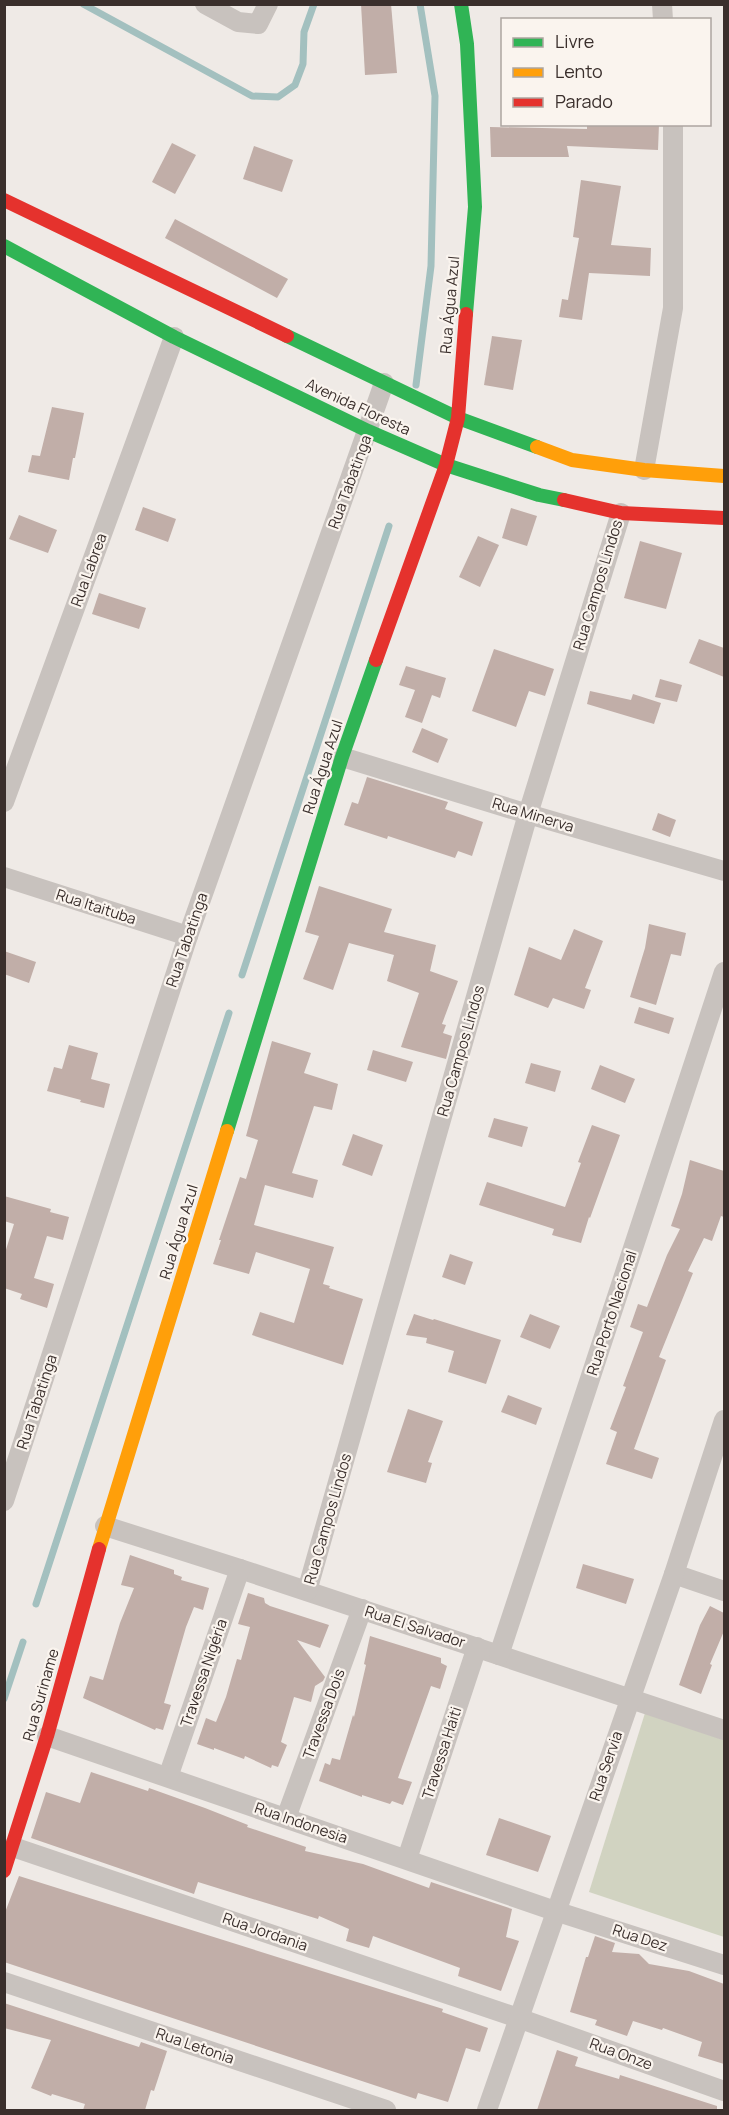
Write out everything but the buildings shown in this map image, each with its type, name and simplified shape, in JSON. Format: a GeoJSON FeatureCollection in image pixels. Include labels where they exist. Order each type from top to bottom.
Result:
{"type":"FeatureCollection","features":[{"type":"Feature","properties":{"kind":"street"},"geometry":{"type":"LineString","coordinates":[[205,4],[238,22],[258,24],[268,4]]}},
{"type":"Feature","properties":{"kind":"street","name":"Rua Água Azul"},"geometry":{"type":"LineString","coordinates":[[105,1526],[342,757],[446,465],[458,418],[475,207],[467,44],[461,4]]}},
{"type":"Feature","properties":{"kind":"street"},"geometry":{"type":"LineString","coordinates":[[644,470],[673,308],[673,126]]}},
{"type":"Feature","properties":{"kind":"street"},"geometry":{"type":"LineString","coordinates":[[4,200],[458,418],[572,460],[644,470],[724,476]]}},
{"type":"Feature","properties":{"kind":"street","name":"Avenida Floresta"},"geometry":{"type":"LineString","coordinates":[[4,246],[174,337],[368,431],[446,465],[539,495],[621,513],[724,518]]}},
{"type":"Feature","properties":{"kind":"street","name":"Rua Labrea"},"geometry":{"type":"LineString","coordinates":[[4,802],[174,337]]}},
{"type":"Feature","properties":{"kind":"street","name":"Rua Tabatinga"},"geometry":{"type":"LineString","coordinates":[[4,1501],[188,936],[384,383]]}},
{"type":"Feature","properties":{"kind":"street","name":"Rua Campos Lindos"},"geometry":{"type":"LineString","coordinates":[[308,1591],[528,814],[621,513]]}},
{"type":"Feature","properties":{"kind":"street","name":"Rua Minerva"},"geometry":{"type":"LineString","coordinates":[[342,757],[724,871]]}},
{"type":"Feature","properties":{"kind":"street","name":"Rua Itaituba"},"geometry":{"type":"LineString","coordinates":[[4,877],[188,936]]}},
{"type":"Feature","properties":{"kind":"street","name":"Rua Porto Nacional"},"geometry":{"type":"LineString","coordinates":[[499,1655],[724,972]]}},
{"type":"Feature","properties":{"kind":"street","name":"Rua Servia"},"geometry":{"type":"LineString","coordinates":[[487,2110],[674,1574],[718,1460],[724,1420]]}},
{"type":"Feature","properties":{"kind":"street","name":"Rua El Salvador"},"geometry":{"type":"LineString","coordinates":[[105,1526],[308,1591],[724,1730]]}},
{"type":"Feature","properties":{"kind":"street","name":"Rua Suriname"},"geometry":{"type":"LineString","coordinates":[[4,1871],[47,1736],[105,1526]]}},
{"type":"Feature","properties":{"kind":"street","name":"Travessa Nigéria"},"geometry":{"type":"LineString","coordinates":[[168,1777],[240,1569]]}},
{"type":"Feature","properties":{"kind":"street"},"geometry":{"type":"LineString","coordinates":[[674,1574],[724,1591]]}},
{"type":"Feature","properties":{"kind":"street","name":"Travessa Dois"},"geometry":{"type":"LineString","coordinates":[[286,1818],[362,1609]]}},
{"type":"Feature","properties":{"kind":"street","name":"Travessa Haiti"},"geometry":{"type":"LineString","coordinates":[[407,1859],[477,1647]]}},
{"type":"Feature","properties":{"kind":"street","name":"Rua Indonesia"},"geometry":{"type":"LineString","coordinates":[[47,1736],[555,1911]]}},
{"type":"Feature","properties":{"kind":"street","name":"Rua Jordania"},"geometry":{"type":"LineString","coordinates":[[13,1847],[518,2018]]}},
{"type":"Feature","properties":{"kind":"street","name":"Rua Dez"},"geometry":{"type":"LineString","coordinates":[[555,1911],[724,1965]]}},
{"type":"Feature","properties":{"kind":"street","name":"Rua Letonia"},"geometry":{"type":"LineString","coordinates":[[4,1982],[386,2110]]}},
{"type":"Feature","properties":{"kind":"street","name":"Rua Onze"},"geometry":{"type":"LineString","coordinates":[[518,2018],[724,2091]]}},
{"type":"Feature","properties":{"kind":"green space"},"geometry":{"type":"Polygon","coordinates":[[[645,1713],[724,1740],[724,1937],[589,1892],[645,1713]]]}},
{"type":"Feature","properties":{"kind":"waterway"},"geometry":{"type":"LineString","coordinates":[[83,4],[252,96],[278,97],[295,85],[303,64],[304,32],[314,4]]}},
{"type":"Feature","properties":{"kind":"waterway"},"geometry":{"type":"LineString","coordinates":[[416,385],[431,266],[435,96],[420,4]]}},
{"type":"Feature","properties":{"kind":"waterway"},"geometry":{"type":"LineString","coordinates":[[242,975],[389,526]]}},
{"type":"Feature","properties":{"kind":"waterway"},"geometry":{"type":"LineString","coordinates":[[36,1604],[229,1013]]}},
{"type":"Feature","properties":{"kind":"waterway"},"geometry":{"type":"LineString","coordinates":[[4,1699],[23,1642]]}},
{"type":"Feature","properties":{"kind":"traffic: fast"},"geometry":{"type":"LineString","coordinates":[[461,4],[467,44],[475,207],[466,314]]}},
{"type":"Feature","properties":{"kind":"traffic: fast"},"geometry":{"type":"LineString","coordinates":[[4,246],[174,337],[368,431],[446,465],[539,495],[564,500]]}},
{"type":"Feature","properties":{"kind":"traffic: fast"},"geometry":{"type":"LineString","coordinates":[[287,336],[458,418],[537,447]]}},
{"type":"Feature","properties":{"kind":"traffic: fast"},"geometry":{"type":"LineString","coordinates":[[227,1131],[342,757],[376,660]]}},
{"type":"Feature","properties":{"kind":"traffic: slow"},"geometry":{"type":"LineString","coordinates":[[537,447],[572,460],[644,470],[724,476]]}},
{"type":"Feature","properties":{"kind":"traffic: slow"},"geometry":{"type":"LineString","coordinates":[[99,1549],[227,1131]]}},
{"type":"Feature","properties":{"kind":"traffic: jam"},"geometry":{"type":"LineString","coordinates":[[4,200],[287,336]]}},
{"type":"Feature","properties":{"kind":"traffic: jam"},"geometry":{"type":"LineString","coordinates":[[376,660],[446,465],[458,418],[466,314]]}},
{"type":"Feature","properties":{"kind":"traffic: jam"},"geometry":{"type":"LineString","coordinates":[[564,500],[621,513],[724,518]]}},
{"type":"Feature","properties":{"kind":"traffic: jam"},"geometry":{"type":"LineString","coordinates":[[4,1871],[47,1736],[99,1549]]}}]}
